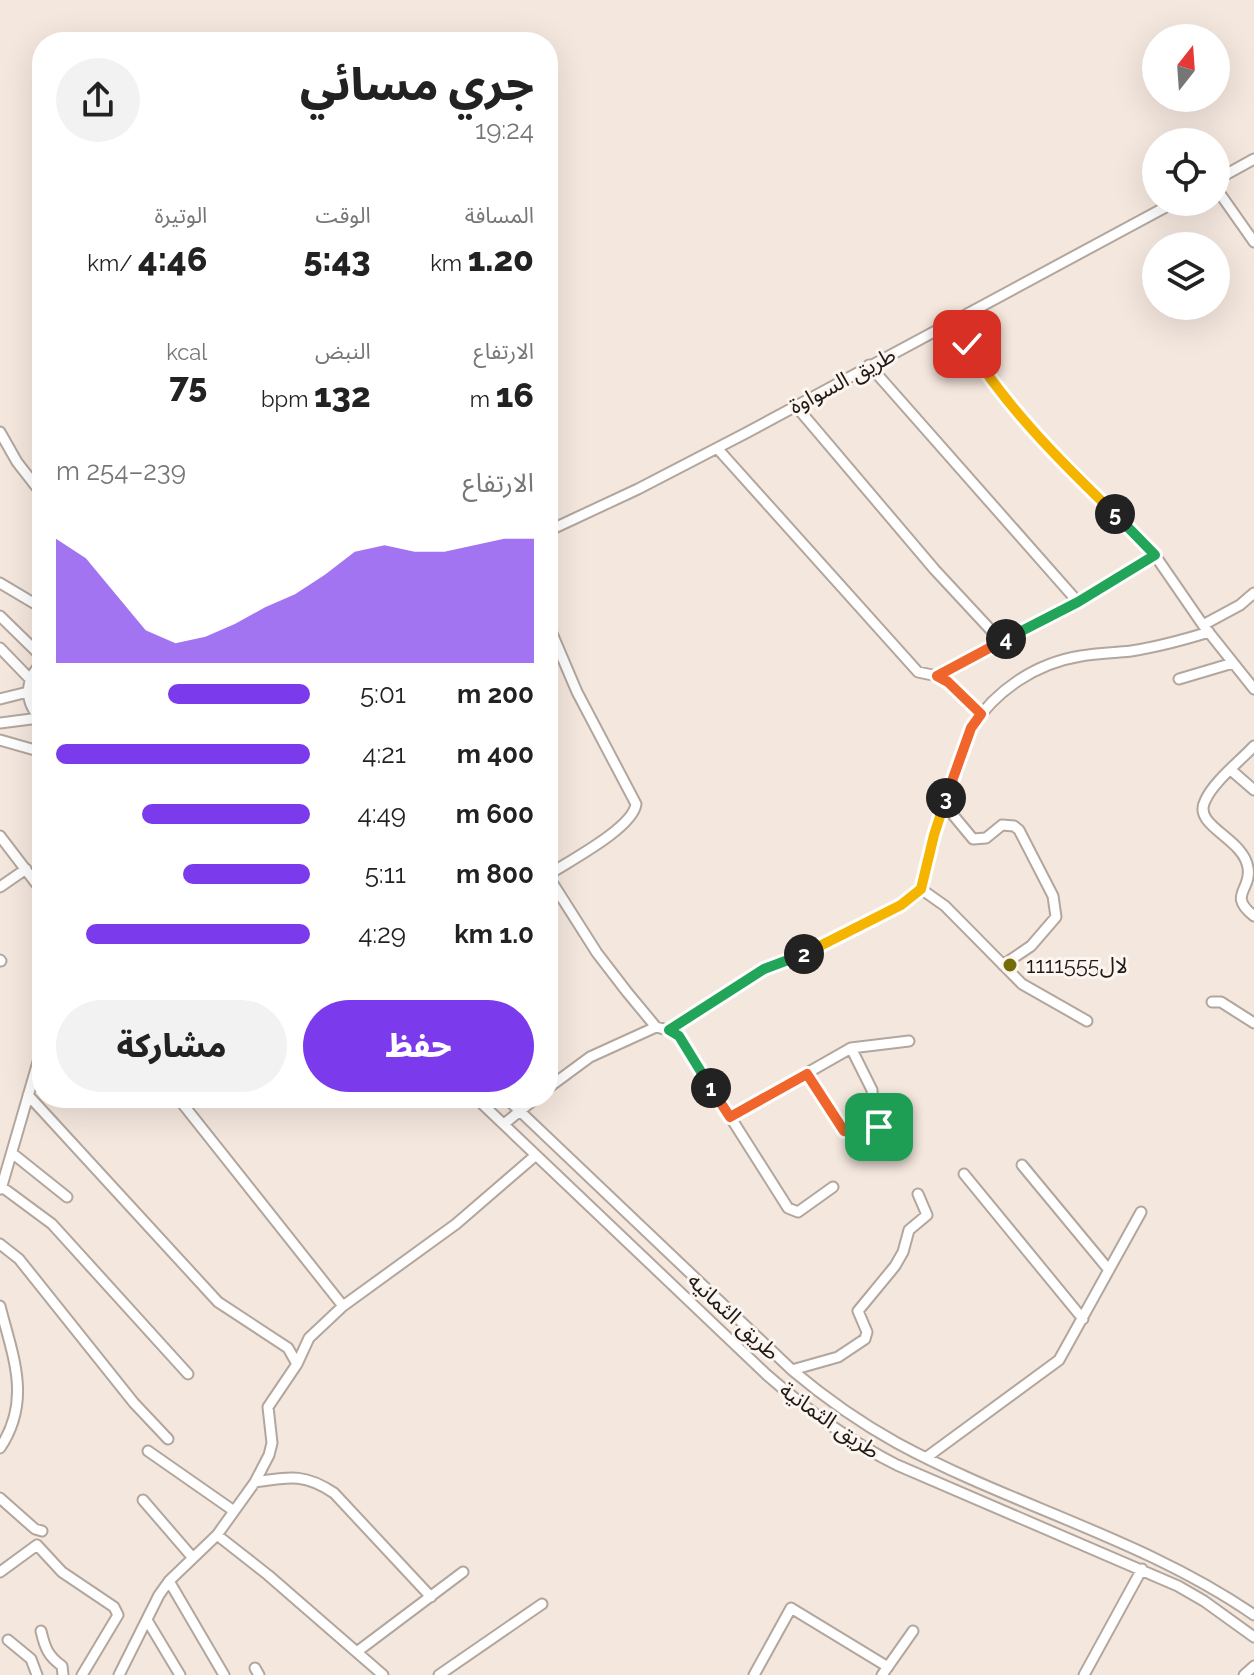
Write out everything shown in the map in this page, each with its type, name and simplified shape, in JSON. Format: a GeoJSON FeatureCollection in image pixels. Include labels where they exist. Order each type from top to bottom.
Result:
{"type":"FeatureCollection","features":[{"type":"Feature","properties":{"kind":"street"},"geometry":{"type":"LineString","coordinates":[[1230,172],[1254,159]]}},
{"type":"Feature","properties":{"kind":"street"},"geometry":{"type":"LineString","coordinates":[[1230,208],[1254,242]]}},
{"type":"Feature","properties":{"kind":"street","name":"طريق السواوة"},"geometry":{"type":"LineString","coordinates":[[558,526],[717,448],[1149,216]]}},
{"type":"Feature","properties":{"kind":"street"},"geometry":{"type":"LineString","coordinates":[[951,321],[989,378],[1027,424],[1155,555],[1254,689]]}},
{"type":"Feature","properties":{"kind":"street"},"geometry":{"type":"LineString","coordinates":[[869,365],[1078,602]]}},
{"type":"Feature","properties":{"kind":"street"},"geometry":{"type":"LineString","coordinates":[[795,405],[926,559],[1001,641]]}},
{"type":"Feature","properties":{"kind":"street"},"geometry":{"type":"LineString","coordinates":[[0,432],[32,482]]}},
{"type":"Feature","properties":{"kind":"street"},"geometry":{"type":"LineString","coordinates":[[717,448],[914,668],[923,675],[937,676],[948,682],[981,714]]}},
{"type":"Feature","properties":{"kind":"street"},"geometry":{"type":"LineString","coordinates":[[937,676],[1078,602],[1155,555]]}},
{"type":"Feature","properties":{"kind":"street"},"geometry":{"type":"LineString","coordinates":[[0,583],[32,602]]}},
{"type":"Feature","properties":{"kind":"street"},"geometry":{"type":"LineString","coordinates":[[669,1030],[764,969],[816,949],[901,905],[921,889],[944,804],[971,728],[981,714],[1019,679],[1059,661],[1139,650],[1206,628],[1254,593]]}},
{"type":"Feature","properties":{"kind":"street"},"geometry":{"type":"LineString","coordinates":[[0,616],[32,647]]}},
{"type":"Feature","properties":{"kind":"street"},"geometry":{"type":"LineString","coordinates":[[558,647],[577,692],[635,798],[636,807],[624,824],[558,869]]}},
{"type":"Feature","properties":{"kind":"street"},"geometry":{"type":"LineString","coordinates":[[0,648],[30,679]]}},
{"type":"Feature","properties":{"kind":"street"},"geometry":{"type":"LineString","coordinates":[[1179,679],[1233,663]]}},
{"type":"Feature","properties":{"kind":"street"},"geometry":{"type":"LineString","coordinates":[[32,676],[28,692],[32,706]]}},
{"type":"Feature","properties":{"kind":"street"},"geometry":{"type":"LineString","coordinates":[[0,699],[28,692]]}},
{"type":"Feature","properties":{"kind":"street"},"geometry":{"type":"LineString","coordinates":[[0,723],[32,720]]}},
{"type":"Feature","properties":{"kind":"street"},"geometry":{"type":"LineString","coordinates":[[0,740],[32,749]]}},
{"type":"Feature","properties":{"kind":"street"},"geometry":{"type":"LineString","coordinates":[[1254,746],[1203,803],[1202,816],[1231,839],[1247,862],[1248,878],[1241,900],[1243,907],[1254,916]]}},
{"type":"Feature","properties":{"kind":"street"},"geometry":{"type":"LineString","coordinates":[[1231,770],[1254,790]]}},
{"type":"Feature","properties":{"kind":"street"},"geometry":{"type":"LineString","coordinates":[[944,804],[973,839],[986,838],[1002,825],[1014,826],[1023,835],[1053,896],[1056,910],[1052,924],[1020,955],[1003,965]]}},
{"type":"Feature","properties":{"kind":"street"},"geometry":{"type":"LineString","coordinates":[[0,836],[32,877]]}},
{"type":"Feature","properties":{"kind":"street"},"geometry":{"type":"LineString","coordinates":[[0,887],[26,869]]}},
{"type":"Feature","properties":{"kind":"street"},"geometry":{"type":"LineString","coordinates":[[921,889],[945,906],[1030,990],[1087,1021]]}},
{"type":"Feature","properties":{"kind":"street"},"geometry":{"type":"LineString","coordinates":[[558,892],[604,963],[656,1027],[679,1036],[788,1208],[798,1212],[833,1187]]}},
{"type":"Feature","properties":{"kind":"street"},"geometry":{"type":"LineString","coordinates":[[1212,1002],[1221,1002],[1254,1023]]}},
{"type":"Feature","properties":{"kind":"street"},"geometry":{"type":"LineString","coordinates":[[558,1080],[581,1063],[656,1027]]}},
{"type":"Feature","properties":{"kind":"street"},"geometry":{"type":"LineString","coordinates":[[730,1117],[851,1048],[909,1041]]}},
{"type":"Feature","properties":{"kind":"street"},"geometry":{"type":"LineString","coordinates":[[807,1074],[844,1131],[860,1135],[878,1130],[880,1123],[873,1110],[872,1090],[851,1048]]}},
{"type":"Feature","properties":{"kind":"street"},"geometry":{"type":"LineString","coordinates":[[32,1082],[1,1190],[52,1224],[188,1374]]}},
{"type":"Feature","properties":{"kind":"street"},"geometry":{"type":"LineString","coordinates":[[28,1095],[32,1099]]}},
{"type":"Feature","properties":{"kind":"street"},"geometry":{"type":"LineString","coordinates":[[40,1108],[218,1302],[288,1348],[297,1364]]}},
{"type":"Feature","properties":{"kind":"street"},"geometry":{"type":"LineString","coordinates":[[186,1108],[343,1306]]}},
{"type":"Feature","properties":{"kind":"street","name":"طريق الثمانية"},"geometry":{"type":"LineString","coordinates":[[487,1108],[809,1412],[897,1465],[1142,1569],[1204,1601],[1254,1637]]}},
{"type":"Feature","properties":{"kind":"street","name":"طريق الثمانيه"},"geometry":{"type":"LineString","coordinates":[[516,1108],[792,1370],[841,1408],[927,1457],[1196,1579],[1254,1615]]}},
{"type":"Feature","properties":{"kind":"street"},"geometry":{"type":"LineString","coordinates":[[504,1124],[523,1108]]}},
{"type":"Feature","properties":{"kind":"street"},"geometry":{"type":"LineString","coordinates":[[12,1153],[67,1197]]}},
{"type":"Feature","properties":{"kind":"street"},"geometry":{"type":"LineString","coordinates":[[121,1674],[169,1581],[217,1535],[255,1482],[272,1443],[268,1407],[297,1364],[309,1338],[343,1306],[456,1224],[536,1155]]}},
{"type":"Feature","properties":{"kind":"street"},"geometry":{"type":"LineString","coordinates":[[1022,1165],[1109,1270]]}},
{"type":"Feature","properties":{"kind":"street"},"geometry":{"type":"LineString","coordinates":[[964,1174],[1083,1319]]}},
{"type":"Feature","properties":{"kind":"street"},"geometry":{"type":"LineString","coordinates":[[792,1370],[838,1357],[865,1339],[867,1332],[858,1311],[900,1258],[909,1230],[927,1215],[918,1194]]}},
{"type":"Feature","properties":{"kind":"street"},"geometry":{"type":"LineString","coordinates":[[927,1457],[1053,1365],[1083,1319],[1141,1212]]}},
{"type":"Feature","properties":{"kind":"street"},"geometry":{"type":"LineString","coordinates":[[0,1244],[19,1259],[134,1403],[168,1439]]}},
{"type":"Feature","properties":{"kind":"street"},"geometry":{"type":"LineString","coordinates":[[0,1306],[20,1396],[8,1435],[0,1448]]}},
{"type":"Feature","properties":{"kind":"street"},"geometry":{"type":"LineString","coordinates":[[148,1451],[234,1511]]}},
{"type":"Feature","properties":{"kind":"street"},"geometry":{"type":"LineString","coordinates":[[255,1482],[292,1476],[316,1481],[334,1493],[431,1597]]}},
{"type":"Feature","properties":{"kind":"street"},"geometry":{"type":"LineString","coordinates":[[0,1498],[42,1531]]}},
{"type":"Feature","properties":{"kind":"street"},"geometry":{"type":"LineString","coordinates":[[143,1500],[193,1558]]}},
{"type":"Feature","properties":{"kind":"street"},"geometry":{"type":"LineString","coordinates":[[217,1535],[358,1651],[379,1674]]}},
{"type":"Feature","properties":{"kind":"street"},"geometry":{"type":"LineString","coordinates":[[0,1572],[37,1545],[62,1572],[117,1611],[118,1615],[82,1675]]}},
{"type":"Feature","properties":{"kind":"street"},"geometry":{"type":"LineString","coordinates":[[1084,1675],[1142,1569]]}},
{"type":"Feature","properties":{"kind":"street"},"geometry":{"type":"LineString","coordinates":[[358,1651],[463,1572]]}},
{"type":"Feature","properties":{"kind":"street"},"geometry":{"type":"LineString","coordinates":[[169,1581],[224,1675]]}},
{"type":"Feature","properties":{"kind":"street"},"geometry":{"type":"LineString","coordinates":[[439,1675],[542,1604]]}},
{"type":"Feature","properties":{"kind":"street"},"geometry":{"type":"LineString","coordinates":[[754,1675],[791,1608],[885,1671],[913,1631]]}},
{"type":"Feature","properties":{"kind":"street"},"geometry":{"type":"LineString","coordinates":[[147,1620],[180,1675]]}},
{"type":"Feature","properties":{"kind":"street"},"geometry":{"type":"LineString","coordinates":[[41,1631],[48,1656],[62,1666],[63,1675]]}},
{"type":"Feature","properties":{"kind":"street"},"geometry":{"type":"LineString","coordinates":[[8,1640],[31,1659],[37,1675]]}},
{"type":"Feature","properties":{"kind":"street"},"geometry":{"type":"LineString","coordinates":[[1244,1675],[1254,1666]]}},
{"type":"Feature","properties":{"kind":"place","name":"1111555لال"},"geometry":{"type":"Point","coordinates":[1010,965]}},
{"type":"Feature","properties":{"kind":"route"},"geometry":{"type":"LineString","coordinates":[[879,1127],[867,1134],[844,1131],[807,1074],[730,1117],[679,1036],[669,1030],[770,965],[816,949],[901,905],[921,889],[941,811],[971,728],[981,714],[948,682],[937,676],[1078,602],[1155,555],[1051,451],[997,389],[967,344]]}}]}
